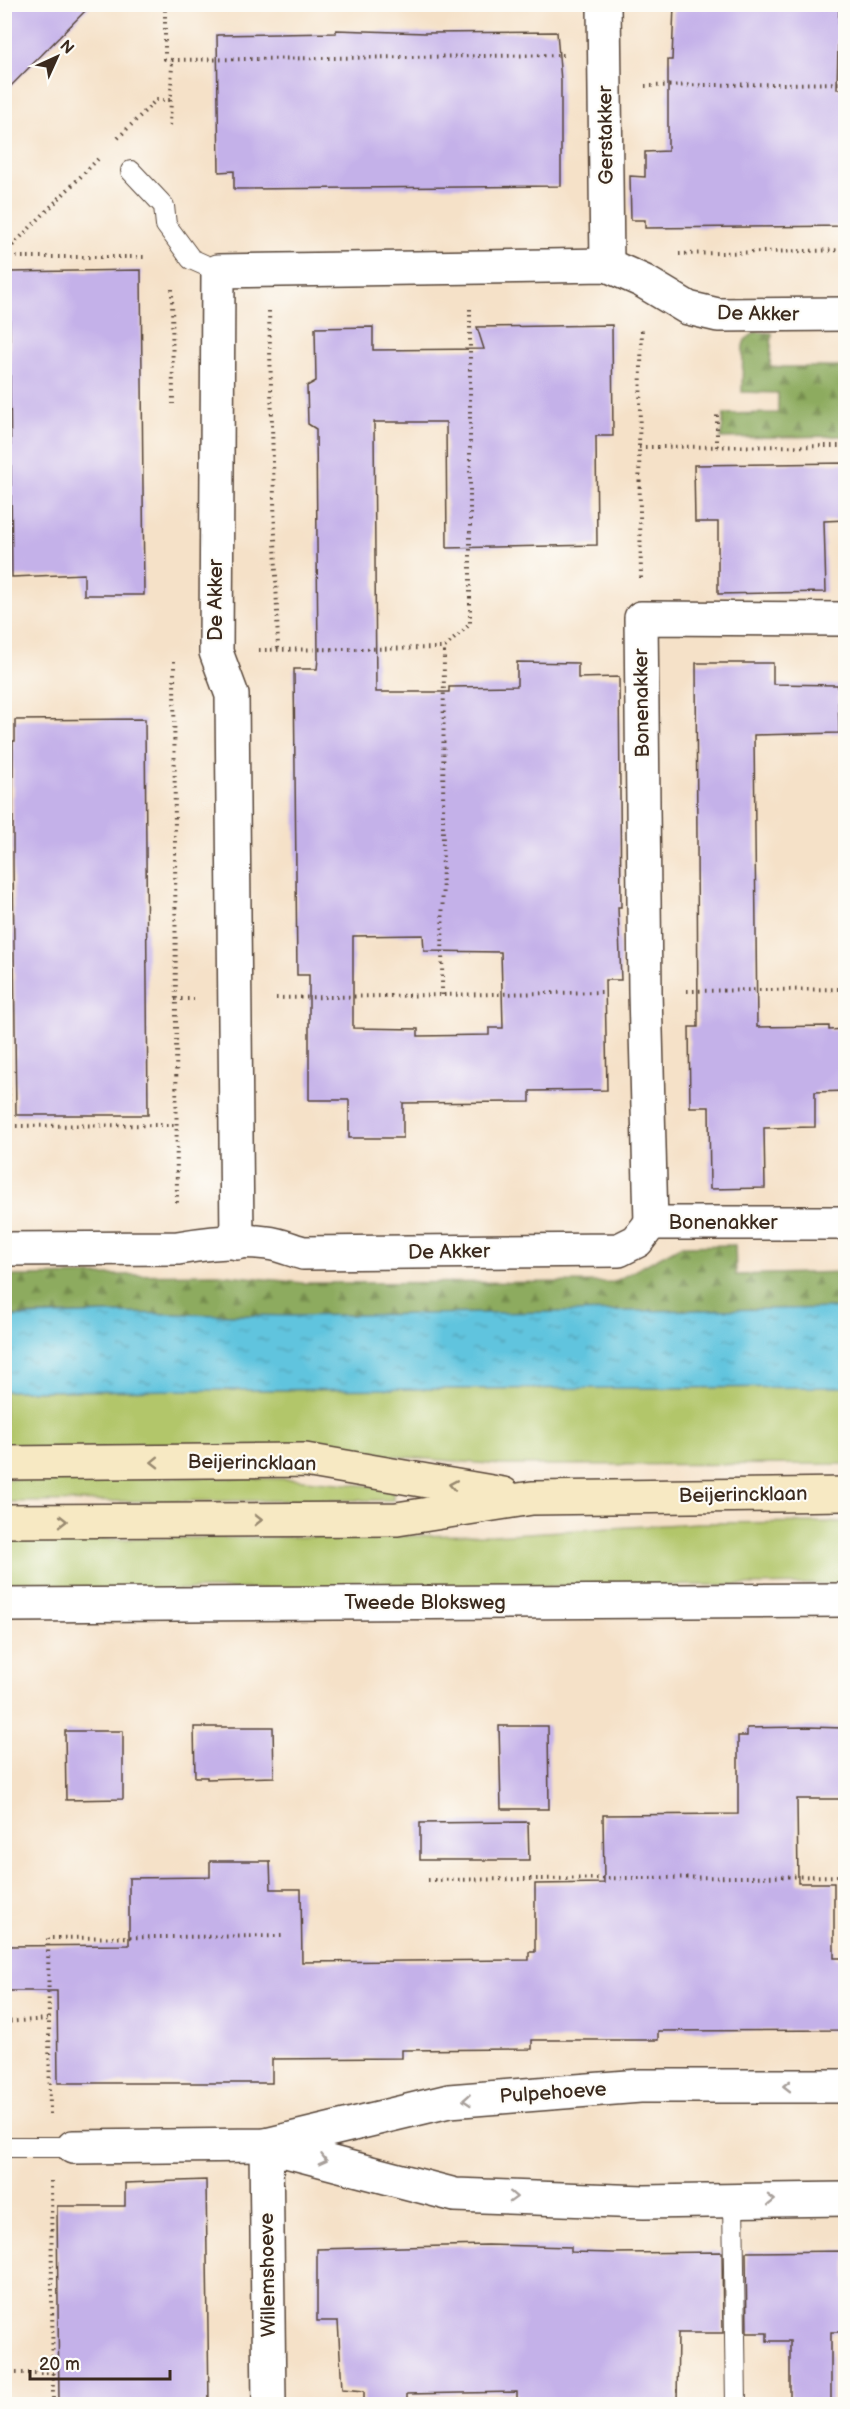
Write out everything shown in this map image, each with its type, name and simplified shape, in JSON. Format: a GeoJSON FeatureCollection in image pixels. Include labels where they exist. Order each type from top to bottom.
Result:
{"type":"FeatureCollection","features":[{"type":"Feature","properties":{"kind":"main road","name":"Beijerincklaan"},"geometry":{"type":"LineString","coordinates":[[4,1463],[305,1460],[532,1498]]}},
{"type":"Feature","properties":{"kind":"main road","name":"Beijerincklaan"},"geometry":{"type":"LineString","coordinates":[[4,1521],[397,1519],[532,1498],[846,1494]]}},
{"type":"Feature","properties":{"kind":"street","name":"Gerstakker"},"geometry":{"type":"LineString","coordinates":[[604,4],[607,265]]}},
{"type":"Feature","properties":{"kind":"street","name":"De Akker"},"geometry":{"type":"LineString","coordinates":[[237,1243],[237,998],[232,694],[216,652],[218,271],[582,263],[607,265],[643,280],[688,308],[718,315],[846,314]]}},
{"type":"Feature","properties":{"kind":"street","name":"Bonenakker"},"geometry":{"type":"LineString","coordinates":[[846,619],[641,618],[645,992],[651,1223],[846,1223]]}},
{"type":"Feature","properties":{"kind":"street","name":"De Akker"},"geometry":{"type":"LineString","coordinates":[[4,1249],[178,1248],[206,1243],[267,1243],[303,1253],[619,1250],[637,1241],[651,1223]]}},
{"type":"Feature","properties":{"kind":"street","name":"Tweede Bloksweg"},"geometry":{"type":"LineString","coordinates":[[4,1605],[846,1600]]}},
{"type":"Feature","properties":{"kind":"street","name":"Pulpehoeve"},"geometry":{"type":"LineString","coordinates":[[62,2147],[266,2145],[449,2101],[640,2086],[846,2086]]}},
{"type":"Feature","properties":{"kind":"street","name":"Pulpehoeve"},"geometry":{"type":"LineString","coordinates":[[266,2145],[455,2195],[644,2202],[846,2199]]}},
{"type":"Feature","properties":{"kind":"street","name":"Willemshoeve"},"geometry":{"type":"LineString","coordinates":[[266,2145],[269,2404]]}},
{"type":"Feature","properties":{"kind":"lane","name":"De Akker"},"geometry":{"type":"LineString","coordinates":[[131,171],[164,206],[166,225],[191,259],[218,271]]}},
{"type":"Feature","properties":{"kind":"lane"},"geometry":{"type":"LineString","coordinates":[[4,2147],[62,2147]]}},
{"type":"Feature","properties":{"kind":"lane"},"geometry":{"type":"LineString","coordinates":[[733,2201],[736,2404]]}},
{"type":"Feature","properties":{"kind":"path"},"geometry":{"type":"LineString","coordinates":[[165,4],[165,59],[172,60],[604,54]]}},
{"type":"Feature","properties":{"kind":"path"},"geometry":{"type":"LineString","coordinates":[[170,128],[172,60]]}},
{"type":"Feature","properties":{"kind":"path"},"geometry":{"type":"LineString","coordinates":[[605,87],[846,83]]}},
{"type":"Feature","properties":{"kind":"path"},"geometry":{"type":"LineString","coordinates":[[116,140],[156,100],[171,100]]}},
{"type":"Feature","properties":{"kind":"path"},"geometry":{"type":"LineString","coordinates":[[4,256],[100,157]]}},
{"type":"Feature","properties":{"kind":"path"},"geometry":{"type":"LineString","coordinates":[[172,235],[173,413]]}},
{"type":"Feature","properties":{"kind":"path"},"geometry":{"type":"LineString","coordinates":[[4,239],[13,246]]}},
{"type":"Feature","properties":{"kind":"path"},"geometry":{"type":"LineString","coordinates":[[641,585],[639,447],[643,280],[682,252],[846,250]]}},
{"type":"Feature","properties":{"kind":"path"},"geometry":{"type":"LineString","coordinates":[[4,256],[172,258]]}},
{"type":"Feature","properties":{"kind":"path"},"geometry":{"type":"LineString","coordinates":[[216,652],[444,648],[470,624],[470,267]]}},
{"type":"Feature","properties":{"kind":"path"},"geometry":{"type":"LineString","coordinates":[[267,270],[278,650]]}},
{"type":"Feature","properties":{"kind":"path"},"geometry":{"type":"LineString","coordinates":[[717,414],[717,447]]}},
{"type":"Feature","properties":{"kind":"path"},"geometry":{"type":"LineString","coordinates":[[639,447],[846,446]]}},
{"type":"Feature","properties":{"kind":"path"},"geometry":{"type":"LineString","coordinates":[[442,995],[444,648]]}},
{"type":"Feature","properties":{"kind":"path"},"geometry":{"type":"LineString","coordinates":[[174,653],[178,1248]]}},
{"type":"Feature","properties":{"kind":"path"},"geometry":{"type":"LineString","coordinates":[[4,872],[7,1126],[176,1125]]}},
{"type":"Feature","properties":{"kind":"path"},"geometry":{"type":"LineString","coordinates":[[237,998],[846,989]]}},
{"type":"Feature","properties":{"kind":"path"},"geometry":{"type":"LineString","coordinates":[[428,1880],[846,1876]]}},
{"type":"Feature","properties":{"kind":"path"},"geometry":{"type":"LineString","coordinates":[[53,2404],[62,2147],[49,2019],[48,1938],[285,1936]]}},
{"type":"Feature","properties":{"kind":"path"},"geometry":{"type":"LineString","coordinates":[[4,2022],[49,2019]]}},
{"type":"Feature","properties":{"kind":"path"},"geometry":{"type":"LineString","coordinates":[[4,2373],[53,2373]]}},
{"type":"Feature","properties":{"kind":"green space"},"geometry":{"type":"Polygon","coordinates":[[[756,332],[772,333],[770,367],[845,367],[845,436],[721,438],[724,414],[778,413],[778,393],[742,392],[743,346],[745,340],[756,332]]]}},
{"type":"Feature","properties":{"kind":"green space"},"geometry":{"type":"Polygon","coordinates":[[[735,1245],[736,1275],[845,1272],[846,1308],[291,1316],[109,1313],[5,1316],[4,1276],[219,1274],[303,1283],[614,1282],[680,1246],[735,1245]]]}},
{"type":"Feature","properties":{"kind":"green space"},"geometry":{"type":"Polygon","coordinates":[[[845,1387],[845,1464],[502,1465],[283,1447],[5,1450],[4,1391],[845,1387]]]}},
{"type":"Feature","properties":{"kind":"green space"},"geometry":{"type":"Polygon","coordinates":[[[188,1477],[293,1479],[393,1488],[393,1500],[5,1502],[4,1479],[188,1477]]]}},
{"type":"Feature","properties":{"kind":"green space"},"geometry":{"type":"Polygon","coordinates":[[[845,1522],[845,1584],[5,1591],[4,1540],[493,1535],[698,1523],[845,1522]]]}},
{"type":"Feature","properties":{"kind":"water"},"geometry":{"type":"Polygon","coordinates":[[[845,1308],[845,1387],[5,1391],[5,1317],[109,1313],[291,1316],[845,1308]]]}},
{"type":"Feature","properties":{"kind":"building"},"geometry":{"type":"Polygon","coordinates":[[[4,4],[92,4],[4,93],[4,4]]]}},
{"type":"Feature","properties":{"kind":"building"},"geometry":{"type":"Polygon","coordinates":[[[674,4],[839,4],[837,89],[846,89],[846,226],[645,228],[645,220],[631,220],[630,176],[645,177],[645,152],[668,151],[668,60],[672,60],[674,4]]]}},
{"type":"Feature","properties":{"kind":"building"},"geometry":{"type":"Polygon","coordinates":[[[336,30],[425,33],[557,32],[561,81],[561,186],[234,189],[234,171],[219,172],[217,35],[336,33],[336,30]]]}},
{"type":"Feature","properties":{"kind":"building"},"geometry":{"type":"Polygon","coordinates":[[[141,270],[144,595],[84,595],[84,574],[12,577],[9,272],[141,270]]]}},
{"type":"Feature","properties":{"kind":"building"},"geometry":{"type":"Polygon","coordinates":[[[612,325],[613,436],[596,436],[597,545],[447,548],[446,422],[374,422],[376,692],[449,692],[449,687],[517,686],[517,662],[578,663],[578,678],[619,677],[621,907],[618,907],[621,980],[605,980],[607,1090],[530,1091],[530,1102],[403,1103],[403,1138],[349,1138],[349,1100],[309,1100],[309,975],[297,975],[294,669],[317,669],[318,659],[316,429],[308,424],[307,386],[316,381],[315,328],[373,327],[373,350],[484,349],[477,327],[612,325]],[[423,935],[353,936],[353,1028],[418,1029],[418,1036],[489,1035],[489,1028],[503,1028],[501,952],[424,951],[423,935]]]}},
{"type":"Feature","properties":{"kind":"building"},"geometry":{"type":"Polygon","coordinates":[[[846,463],[846,520],[824,521],[826,592],[718,594],[718,522],[695,522],[694,465],[846,463]]]}},
{"type":"Feature","properties":{"kind":"building"},"geometry":{"type":"Polygon","coordinates":[[[696,663],[773,663],[773,684],[838,685],[839,733],[754,735],[757,1027],[829,1026],[829,1030],[846,1029],[846,1091],[815,1092],[815,1127],[764,1128],[765,1188],[710,1189],[709,1107],[690,1107],[689,1027],[698,1027],[696,663]]]}},
{"type":"Feature","properties":{"kind":"building"},"geometry":{"type":"Polygon","coordinates":[[[145,719],[148,1115],[16,1115],[13,864],[15,720],[145,719]]]}},
{"type":"Feature","properties":{"kind":"building"},"geometry":{"type":"Polygon","coordinates":[[[499,1726],[548,1726],[549,1809],[501,1809],[499,1726]]]}},
{"type":"Feature","properties":{"kind":"building"},"geometry":{"type":"Polygon","coordinates":[[[194,1727],[273,1727],[274,1777],[207,1779],[207,1777],[195,1777],[194,1727]]]}},
{"type":"Feature","properties":{"kind":"building"},"geometry":{"type":"Polygon","coordinates":[[[747,1728],[844,1728],[844,1799],[797,1799],[798,1883],[834,1883],[834,1958],[846,1958],[846,2030],[658,2031],[658,2040],[532,2040],[532,2049],[402,2050],[402,2058],[272,2059],[272,2083],[58,2083],[57,1991],[4,1991],[4,1946],[129,1945],[129,1878],[210,1877],[210,1861],[270,1861],[271,1889],[301,1889],[302,1962],[529,1960],[529,1952],[535,1952],[535,1884],[604,1883],[603,1815],[738,1814],[738,1736],[747,1736],[747,1728]]]}},
{"type":"Feature","properties":{"kind":"building"},"geometry":{"type":"Polygon","coordinates":[[[65,1731],[123,1731],[123,1799],[66,1800],[65,1731]]]}},
{"type":"Feature","properties":{"kind":"building"},"geometry":{"type":"Polygon","coordinates":[[[528,1822],[529,1860],[420,1860],[420,1823],[528,1822]]]}},
{"type":"Feature","properties":{"kind":"building"},"geometry":{"type":"Polygon","coordinates":[[[206,2180],[209,2404],[59,2404],[57,2206],[125,2206],[125,2183],[206,2180]]]}},
{"type":"Feature","properties":{"kind":"building"},"geometry":{"type":"Polygon","coordinates":[[[487,2245],[571,2247],[571,2252],[722,2252],[723,2333],[678,2333],[677,2404],[517,2404],[517,2392],[407,2394],[407,2404],[364,2404],[364,2391],[342,2389],[338,2321],[317,2321],[317,2249],[487,2245]]]}},
{"type":"Feature","properties":{"kind":"building"},"geometry":{"type":"Polygon","coordinates":[[[846,2251],[846,2332],[831,2332],[831,2404],[790,2404],[790,2341],[767,2341],[767,2333],[747,2333],[746,2252],[846,2251]]]}}]}
